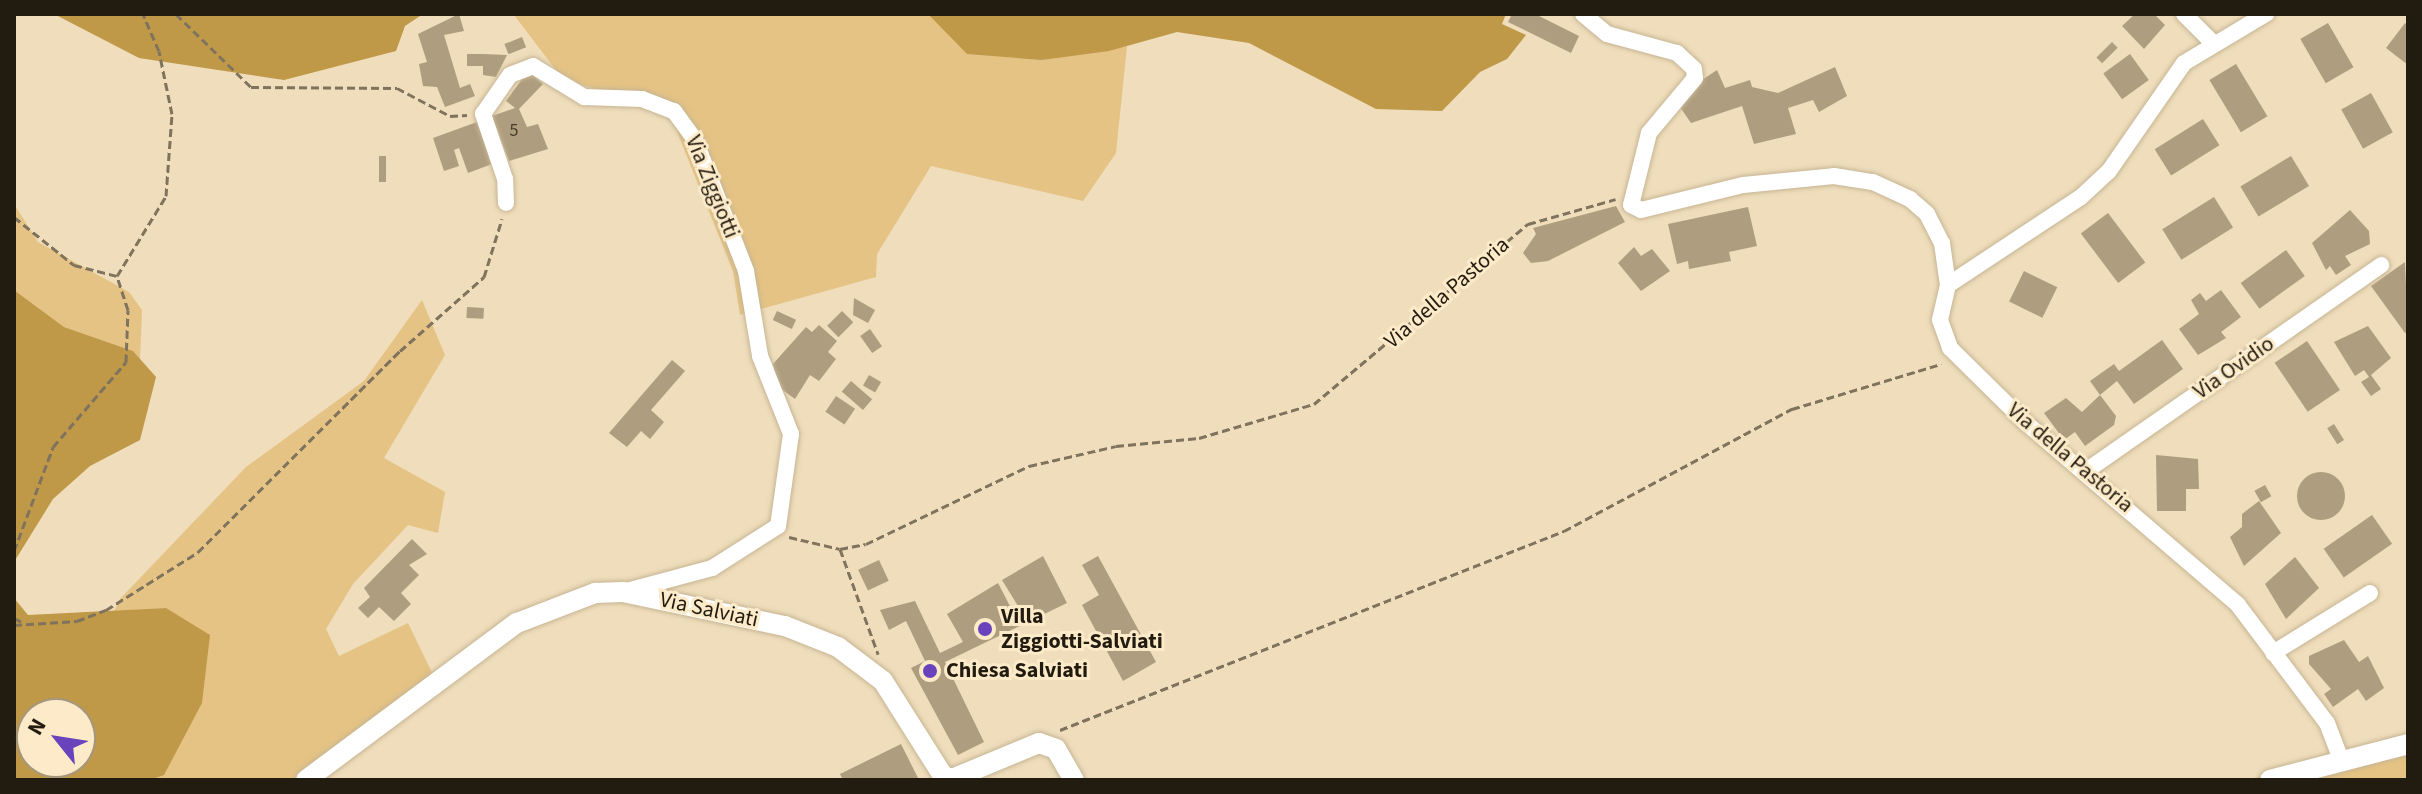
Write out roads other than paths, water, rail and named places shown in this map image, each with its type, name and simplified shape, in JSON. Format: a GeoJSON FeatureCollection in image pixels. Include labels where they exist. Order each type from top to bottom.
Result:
{"type":"FeatureCollection","features":[{"type":"Feature","properties":{"kind":"street","name":"Via della Pastoria"},"geometry":{"type":"LineString","coordinates":[[1583,14],[1607,34],[1677,53],[1694,69],[1695,78],[1649,133],[1631,195],[1631,205],[1641,210],[1787,178],[1873,182],[1927,214],[1942,243],[1948,285],[1940,320],[1960,359],[2238,605],[2327,723],[2341,760]]}},
{"type":"Feature","properties":{"kind":"street"},"geometry":{"type":"LineString","coordinates":[[2184,14],[2213,43]]}},
{"type":"Feature","properties":{"kind":"street"},"geometry":{"type":"LineString","coordinates":[[1948,285],[2081,197],[2109,171],[2175,72],[2213,43],[2266,14]]}},
{"type":"Feature","properties":{"kind":"street","name":"Via Ziggiotti"},"geometry":{"type":"LineString","coordinates":[[506,203],[505,179],[483,114],[510,75],[533,66],[584,97],[658,103],[685,124],[746,271],[760,356],[791,434],[778,526],[712,568],[623,592]]}},
{"type":"Feature","properties":{"kind":"street","name":"Via Ovidio"},"geometry":{"type":"LineString","coordinates":[[2086,471],[2381,265]]}},
{"type":"Feature","properties":{"kind":"street","name":"Via Salviati"},"geometry":{"type":"LineString","coordinates":[[306,780],[517,623],[595,593],[623,592],[785,626],[838,647],[883,681],[943,776],[952,779],[1039,743],[1056,749],[1074,780]]}},
{"type":"Feature","properties":{"kind":"street"},"geometry":{"type":"LineString","coordinates":[[2273,653],[2370,593]]}},
{"type":"Feature","properties":{"kind":"street"},"geometry":{"type":"LineString","coordinates":[[2270,780],[2408,744]]}},
{"type":"Feature","properties":{"kind":"place","name":"Villa Ziggiotti-Salviati"},"geometry":{"type":"Point","coordinates":[985,629]}},
{"type":"Feature","properties":{"kind":"place","name":"Chiesa Salviati"},"geometry":{"type":"Point","coordinates":[930,671]}}]}
